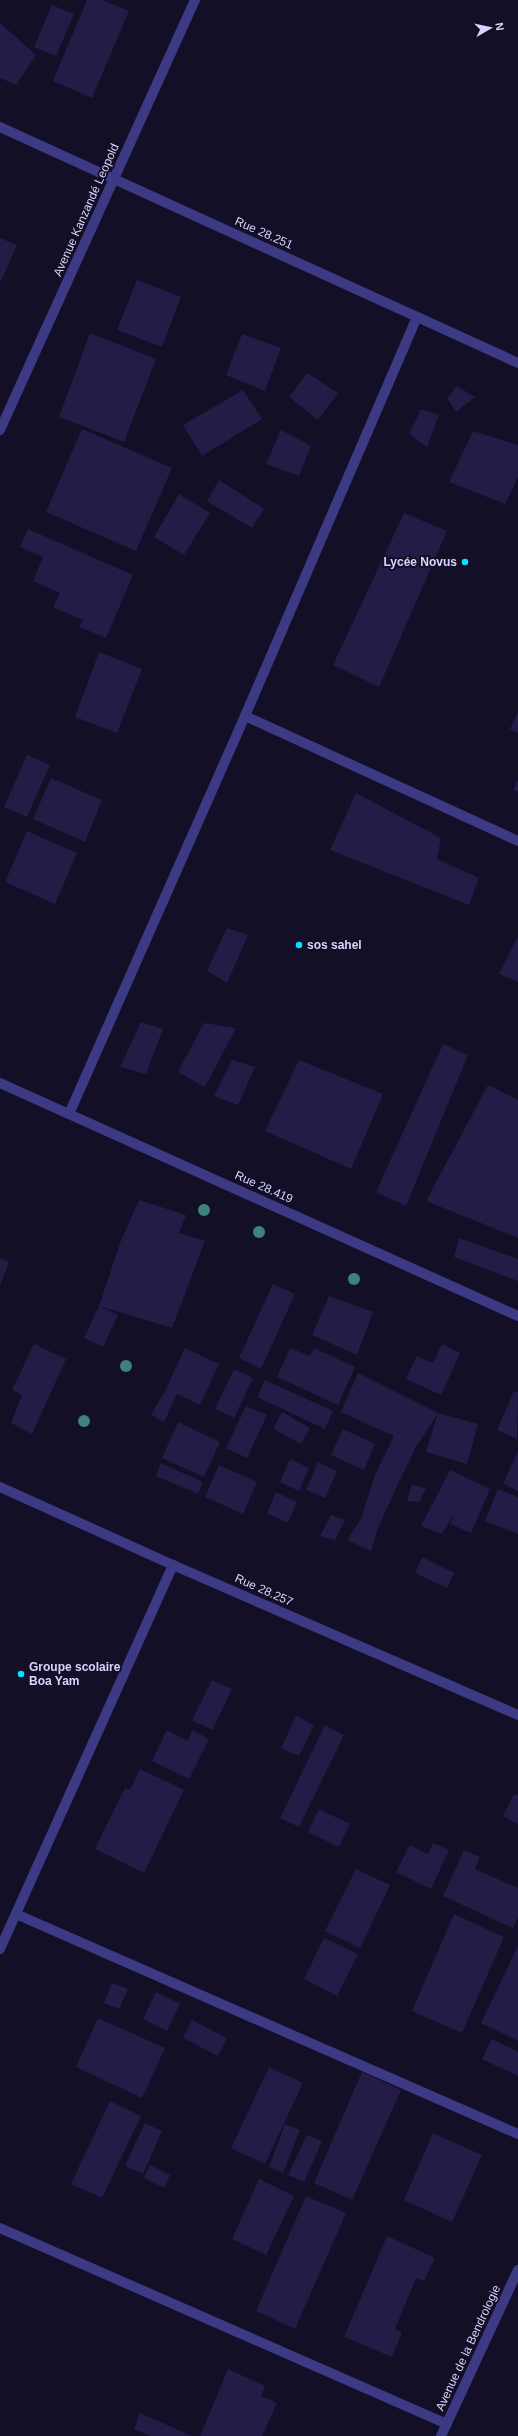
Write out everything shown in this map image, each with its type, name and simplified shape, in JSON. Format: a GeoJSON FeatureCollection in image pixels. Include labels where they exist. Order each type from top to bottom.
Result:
{"type":"FeatureCollection","features":[{"type":"Feature","properties":{"kind":"street","name":"Avenue Kanzandé Leopold"},"geometry":{"type":"LineString","coordinates":[[0,430],[195,0]]}},
{"type":"Feature","properties":{"kind":"street","name":"Rue 28.251"},"geometry":{"type":"LineString","coordinates":[[0,127],[518,363]]}},
{"type":"Feature","properties":{"kind":"street"},"geometry":{"type":"LineString","coordinates":[[69,1114],[245,716],[417,317]]}},
{"type":"Feature","properties":{"kind":"street"},"geometry":{"type":"LineString","coordinates":[[245,716],[518,841]]}},
{"type":"Feature","properties":{"kind":"street","name":"Rue 28.419"},"geometry":{"type":"LineString","coordinates":[[0,1083],[518,1316]]}},
{"type":"Feature","properties":{"kind":"street","name":"Rue 28.257"},"geometry":{"type":"LineString","coordinates":[[0,1487],[173,1565],[518,1715]]}},
{"type":"Feature","properties":{"kind":"street"},"geometry":{"type":"LineString","coordinates":[[0,1949],[173,1565]]}},
{"type":"Feature","properties":{"kind":"street"},"geometry":{"type":"LineString","coordinates":[[16,1914],[518,2134]]}},
{"type":"Feature","properties":{"kind":"street"},"geometry":{"type":"LineString","coordinates":[[0,2228],[447,2424]]}},
{"type":"Feature","properties":{"kind":"street","name":"Avenue de la Bendrologie"},"geometry":{"type":"LineString","coordinates":[[441,2436],[518,2270]]}},
{"type":"Feature","properties":{"kind":"building"},"geometry":{"type":"Polygon","coordinates":[[[87,0],[102,0],[129,11],[92,98],[53,81],[87,0]]]}},
{"type":"Feature","properties":{"kind":"building"},"geometry":{"type":"Polygon","coordinates":[[[52,5],[74,14],[56,56],[34,47],[52,5]]]}},
{"type":"Feature","properties":{"kind":"building"},"geometry":{"type":"Polygon","coordinates":[[[0,23],[36,55],[16,85],[0,78],[0,23]]]}},
{"type":"Feature","properties":{"kind":"building"},"geometry":{"type":"Polygon","coordinates":[[[0,238],[17,245],[0,283],[0,238]]]}},
{"type":"Feature","properties":{"kind":"building"},"geometry":{"type":"Polygon","coordinates":[[[137,280],[181,297],[162,347],[117,330],[137,280]]]}},
{"type":"Feature","properties":{"kind":"building"},"geometry":{"type":"Polygon","coordinates":[[[90,333],[156,359],[124,442],[59,417],[90,333]]]}},
{"type":"Feature","properties":{"kind":"building"},"geometry":{"type":"Polygon","coordinates":[[[242,334],[281,348],[265,391],[226,375],[242,334]]]}},
{"type":"Feature","properties":{"kind":"building"},"geometry":{"type":"Polygon","coordinates":[[[307,373],[338,393],[318,420],[289,397],[307,373]]]}},
{"type":"Feature","properties":{"kind":"building"},"geometry":{"type":"Polygon","coordinates":[[[457,386],[475,397],[456,412],[447,398],[457,386]]]}},
{"type":"Feature","properties":{"kind":"building"},"geometry":{"type":"Polygon","coordinates":[[[243,390],[262,419],[202,456],[183,425],[243,390]]]}},
{"type":"Feature","properties":{"kind":"building"},"geometry":{"type":"Polygon","coordinates":[[[421,409],[439,415],[427,447],[409,434],[421,409]]]}},
{"type":"Feature","properties":{"kind":"building"},"geometry":{"type":"Polygon","coordinates":[[[82,429],[172,468],[136,551],[46,512],[82,429]]]}},
{"type":"Feature","properties":{"kind":"building"},"geometry":{"type":"Polygon","coordinates":[[[281,430],[311,446],[299,476],[266,464],[281,430]]]}},
{"type":"Feature","properties":{"kind":"building"},"geometry":{"type":"Polygon","coordinates":[[[473,431],[518,445],[518,477],[505,504],[449,482],[473,431]]]}},
{"type":"Feature","properties":{"kind":"building"},"geometry":{"type":"Polygon","coordinates":[[[219,480],[264,509],[252,528],[207,501],[219,480]]]}},
{"type":"Feature","properties":{"kind":"building"},"geometry":{"type":"Polygon","coordinates":[[[179,494],[210,513],[184,555],[154,537],[179,494]]]}},
{"type":"Feature","properties":{"kind":"building"},"geometry":{"type":"Polygon","coordinates":[[[404,513],[447,531],[379,687],[333,665],[404,513]]]}},
{"type":"Feature","properties":{"kind":"building"},"geometry":{"type":"Polygon","coordinates":[[[28,529],[133,575],[106,638],[79,627],[83,620],[53,607],[60,593],[33,581],[43,557],[20,547],[28,529]]]}},
{"type":"Feature","properties":{"kind":"building"},"geometry":{"type":"Polygon","coordinates":[[[99,652],[142,669],[117,733],[75,717],[99,652]]]}},
{"type":"Feature","properties":{"kind":"building"},"geometry":{"type":"Polygon","coordinates":[[[518,712],[518,733],[510,729],[518,712]]]}},
{"type":"Feature","properties":{"kind":"building"},"geometry":{"type":"Polygon","coordinates":[[[27,755],[50,765],[27,817],[4,807],[27,755]]]}},
{"type":"Feature","properties":{"kind":"building"},"geometry":{"type":"Polygon","coordinates":[[[51,778],[102,800],[85,842],[33,819],[51,778]]]}},
{"type":"Feature","properties":{"kind":"building"},"geometry":{"type":"Polygon","coordinates":[[[518,780],[518,792],[513,790],[518,780]]]}},
{"type":"Feature","properties":{"kind":"building"},"geometry":{"type":"Polygon","coordinates":[[[356,793],[441,838],[437,859],[479,878],[469,905],[330,850],[356,793]]]}},
{"type":"Feature","properties":{"kind":"building"},"geometry":{"type":"Polygon","coordinates":[[[27,831],[77,853],[55,904],[5,882],[27,831]]]}},
{"type":"Feature","properties":{"kind":"building"},"geometry":{"type":"Polygon","coordinates":[[[227,928],[248,935],[227,983],[207,971],[227,928]]]}},
{"type":"Feature","properties":{"kind":"building"},"geometry":{"type":"Polygon","coordinates":[[[518,936],[518,982],[499,974],[518,936]]]}},
{"type":"Feature","properties":{"kind":"building"},"geometry":{"type":"Polygon","coordinates":[[[141,1022],[163,1029],[146,1074],[120,1067],[141,1022]]]}},
{"type":"Feature","properties":{"kind":"building"},"geometry":{"type":"Polygon","coordinates":[[[204,1023],[236,1028],[205,1087],[178,1072],[204,1023]]]}},
{"type":"Feature","properties":{"kind":"building"},"geometry":{"type":"Polygon","coordinates":[[[443,1044],[468,1055],[406,1206],[376,1192],[443,1044]]]}},
{"type":"Feature","properties":{"kind":"building"},"geometry":{"type":"Polygon","coordinates":[[[232,1060],[255,1067],[238,1105],[214,1096],[232,1060]]]}},
{"type":"Feature","properties":{"kind":"building"},"geometry":{"type":"Polygon","coordinates":[[[299,1060],[383,1094],[351,1169],[265,1131],[299,1060]]]}},
{"type":"Feature","properties":{"kind":"building"},"geometry":{"type":"Polygon","coordinates":[[[488,1085],[518,1100],[518,1238],[426,1201],[488,1085]]]}},
{"type":"Feature","properties":{"kind":"building"},"geometry":{"type":"Polygon","coordinates":[[[139,1200],[186,1215],[179,1233],[205,1241],[172,1328],[99,1306],[120,1243],[139,1200]]]}},
{"type":"Feature","properties":{"kind":"building"},"geometry":{"type":"Polygon","coordinates":[[[459,1238],[518,1259],[518,1281],[454,1257],[459,1238]]]}},
{"type":"Feature","properties":{"kind":"building"},"geometry":{"type":"Polygon","coordinates":[[[0,1258],[9,1262],[0,1286],[0,1258]]]}},
{"type":"Feature","properties":{"kind":"building"},"geometry":{"type":"Polygon","coordinates":[[[273,1284],[295,1294],[261,1369],[239,1358],[273,1284]]]}},
{"type":"Feature","properties":{"kind":"building"},"geometry":{"type":"Polygon","coordinates":[[[329,1296],[373,1312],[357,1355],[312,1335],[329,1296]]]}},
{"type":"Feature","properties":{"kind":"building"},"geometry":{"type":"Polygon","coordinates":[[[99,1306],[118,1315],[103,1347],[84,1338],[99,1306]]]}},
{"type":"Feature","properties":{"kind":"building"},"geometry":{"type":"Polygon","coordinates":[[[34,1344],[66,1359],[32,1434],[11,1423],[22,1395],[12,1390],[34,1344]]]}},
{"type":"Feature","properties":{"kind":"building"},"geometry":{"type":"Polygon","coordinates":[[[442,1344],[460,1353],[441,1395],[406,1379],[417,1356],[433,1363],[442,1344]]]}},
{"type":"Feature","properties":{"kind":"building"},"geometry":{"type":"Polygon","coordinates":[[[185,1348],[219,1364],[200,1405],[177,1394],[164,1422],[151,1415],[166,1389],[185,1348]]]}},
{"type":"Feature","properties":{"kind":"building"},"geometry":{"type":"Polygon","coordinates":[[[290,1348],[310,1356],[314,1348],[355,1367],[338,1405],[277,1377],[290,1348]]]}},
{"type":"Feature","properties":{"kind":"building"},"geometry":{"type":"Polygon","coordinates":[[[234,1369],[253,1378],[234,1418],[215,1409],[234,1369]]]}},
{"type":"Feature","properties":{"kind":"building"},"geometry":{"type":"Polygon","coordinates":[[[358,1373],[438,1413],[416,1447],[397,1486],[378,1528],[371,1551],[347,1540],[361,1519],[375,1475],[394,1436],[341,1412],[358,1373]]]}},
{"type":"Feature","properties":{"kind":"building"},"geometry":{"type":"Polygon","coordinates":[[[265,1380],[333,1411],[325,1429],[257,1397],[265,1380]]]}},
{"type":"Feature","properties":{"kind":"building"},"geometry":{"type":"Polygon","coordinates":[[[514,1391],[518,1392],[517,1439],[497,1430],[514,1391]]]}},
{"type":"Feature","properties":{"kind":"building"},"geometry":{"type":"Polygon","coordinates":[[[246,1406],[267,1415],[247,1458],[226,1448],[246,1406]]]}},
{"type":"Feature","properties":{"kind":"building"},"geometry":{"type":"Polygon","coordinates":[[[282,1412],[310,1428],[301,1444],[273,1429],[282,1412]]]}},
{"type":"Feature","properties":{"kind":"building"},"geometry":{"type":"Polygon","coordinates":[[[438,1413],[478,1424],[467,1464],[426,1452],[438,1413]]]}},
{"type":"Feature","properties":{"kind":"building"},"geometry":{"type":"Polygon","coordinates":[[[178,1422],[220,1442],[204,1477],[162,1458],[178,1422]]]}},
{"type":"Feature","properties":{"kind":"building"},"geometry":{"type":"Polygon","coordinates":[[[343,1429],[375,1444],[364,1470],[331,1455],[343,1429]]]}},
{"type":"Feature","properties":{"kind":"building"},"geometry":{"type":"Polygon","coordinates":[[[518,1451],[518,1491],[503,1484],[518,1451]]]}},
{"type":"Feature","properties":{"kind":"building"},"geometry":{"type":"Polygon","coordinates":[[[290,1459],[309,1468],[299,1491],[280,1482],[290,1459]]]}},
{"type":"Feature","properties":{"kind":"building"},"geometry":{"type":"Polygon","coordinates":[[[318,1462],[337,1471],[325,1498],[306,1490],[318,1462]]]}},
{"type":"Feature","properties":{"kind":"building"},"geometry":{"type":"Polygon","coordinates":[[[161,1463],[203,1482],[198,1494],[156,1476],[161,1463]]]}},
{"type":"Feature","properties":{"kind":"building"},"geometry":{"type":"Polygon","coordinates":[[[219,1465],[257,1482],[243,1514],[205,1497],[219,1465]]]}},
{"type":"Feature","properties":{"kind":"building"},"geometry":{"type":"Polygon","coordinates":[[[450,1470],[490,1489],[471,1533],[450,1524],[455,1512],[442,1534],[421,1526],[450,1470]]]}},
{"type":"Feature","properties":{"kind":"building"},"geometry":{"type":"Polygon","coordinates":[[[412,1484],[426,1489],[419,1502],[407,1501],[412,1484]]]}},
{"type":"Feature","properties":{"kind":"building"},"geometry":{"type":"Polygon","coordinates":[[[498,1489],[518,1497],[518,1534],[485,1521],[498,1489]]]}},
{"type":"Feature","properties":{"kind":"building"},"geometry":{"type":"Polygon","coordinates":[[[276,1492],[297,1502],[288,1523],[267,1513],[276,1492]]]}},
{"type":"Feature","properties":{"kind":"building"},"geometry":{"type":"Polygon","coordinates":[[[331,1515],[345,1520],[335,1540],[320,1536],[331,1515]]]}},
{"type":"Feature","properties":{"kind":"building"},"geometry":{"type":"Polygon","coordinates":[[[422,1557],[454,1573],[447,1588],[415,1573],[422,1557]]]}},
{"type":"Feature","properties":{"kind":"building"},"geometry":{"type":"Polygon","coordinates":[[[212,1680],[232,1689],[212,1730],[192,1720],[212,1680]]]}},
{"type":"Feature","properties":{"kind":"building"},"geometry":{"type":"Polygon","coordinates":[[[296,1716],[314,1725],[299,1756],[281,1748],[296,1716]]]}},
{"type":"Feature","properties":{"kind":"building"},"geometry":{"type":"Polygon","coordinates":[[[325,1725],[344,1735],[299,1827],[280,1818],[325,1725]]]}},
{"type":"Feature","properties":{"kind":"building"},"geometry":{"type":"Polygon","coordinates":[[[167,1730],[188,1741],[192,1730],[209,1739],[189,1779],[152,1761],[167,1730]]]}},
{"type":"Feature","properties":{"kind":"building"},"geometry":{"type":"Polygon","coordinates":[[[140,1769],[184,1790],[144,1873],[95,1849],[125,1788],[130,1790],[140,1769]]]}},
{"type":"Feature","properties":{"kind":"building"},"geometry":{"type":"Polygon","coordinates":[[[514,1794],[518,1796],[518,1824],[503,1816],[514,1794]]]}},
{"type":"Feature","properties":{"kind":"building"},"geometry":{"type":"Polygon","coordinates":[[[319,1809],[350,1824],[339,1847],[308,1832],[319,1809]]]}},
{"type":"Feature","properties":{"kind":"building"},"geometry":{"type":"Polygon","coordinates":[[[433,1843],[449,1850],[431,1889],[396,1872],[410,1845],[428,1854],[433,1843]]]}},
{"type":"Feature","properties":{"kind":"building"},"geometry":{"type":"Polygon","coordinates":[[[464,1850],[480,1857],[475,1869],[518,1888],[518,1918],[513,1928],[443,1896],[464,1850]]]}},
{"type":"Feature","properties":{"kind":"building"},"geometry":{"type":"Polygon","coordinates":[[[356,1869],[390,1885],[360,1948],[325,1931],[356,1869]]]}},
{"type":"Feature","properties":{"kind":"building"},"geometry":{"type":"Polygon","coordinates":[[[454,1914],[504,1937],[462,2033],[412,2011],[454,1914]]]}},
{"type":"Feature","properties":{"kind":"building"},"geometry":{"type":"Polygon","coordinates":[[[324,1938],[358,1954],[337,1996],[304,1979],[324,1938]]]}},
{"type":"Feature","properties":{"kind":"building"},"geometry":{"type":"Polygon","coordinates":[[[518,1946],[518,2041],[481,2023],[518,1946]]]}},
{"type":"Feature","properties":{"kind":"building"},"geometry":{"type":"Polygon","coordinates":[[[112,1983],[128,1989],[119,2009],[104,2003],[112,1983]]]}},
{"type":"Feature","properties":{"kind":"building"},"geometry":{"type":"Polygon","coordinates":[[[156,1992],[180,2004],[167,2031],[143,2019],[156,1992]]]}},
{"type":"Feature","properties":{"kind":"building"},"geometry":{"type":"Polygon","coordinates":[[[98,2018],[165,2048],[142,2098],[76,2067],[98,2018]]]}},
{"type":"Feature","properties":{"kind":"building"},"geometry":{"type":"Polygon","coordinates":[[[192,2020],[227,2038],[218,2056],[183,2038],[192,2020]]]}},
{"type":"Feature","properties":{"kind":"building"},"geometry":{"type":"Polygon","coordinates":[[[492,2039],[518,2052],[518,2076],[482,2059],[492,2039]]]}},
{"type":"Feature","properties":{"kind":"building"},"geometry":{"type":"Polygon","coordinates":[[[269,2067],[303,2083],[265,2164],[231,2148],[269,2067]]]}},
{"type":"Feature","properties":{"kind":"building"},"geometry":{"type":"Polygon","coordinates":[[[362,2072],[401,2090],[352,2200],[314,2183],[362,2072]]]}},
{"type":"Feature","properties":{"kind":"building"},"geometry":{"type":"Polygon","coordinates":[[[110,2101],[141,2116],[102,2198],[71,2184],[110,2101]]]}},
{"type":"Feature","properties":{"kind":"building"},"geometry":{"type":"Polygon","coordinates":[[[145,2123],[162,2131],[143,2174],[125,2166],[145,2123]]]}},
{"type":"Feature","properties":{"kind":"building"},"geometry":{"type":"Polygon","coordinates":[[[285,2124],[300,2130],[283,2173],[269,2167],[285,2124]]]}},
{"type":"Feature","properties":{"kind":"building"},"geometry":{"type":"Polygon","coordinates":[[[433,2133],[482,2155],[452,2222],[404,2200],[433,2133]]]}},
{"type":"Feature","properties":{"kind":"building"},"geometry":{"type":"Polygon","coordinates":[[[307,2135],[322,2141],[304,2182],[288,2175],[307,2135]]]}},
{"type":"Feature","properties":{"kind":"building"},"geometry":{"type":"Polygon","coordinates":[[[150,2165],[170,2175],[164,2188],[144,2178],[150,2165]]]}},
{"type":"Feature","properties":{"kind":"building"},"geometry":{"type":"Polygon","coordinates":[[[259,2179],[294,2196],[266,2255],[232,2239],[259,2179]]]}},
{"type":"Feature","properties":{"kind":"building"},"geometry":{"type":"Polygon","coordinates":[[[306,2196],[346,2213],[295,2329],[256,2311],[306,2196]]]}},
{"type":"Feature","properties":{"kind":"building"},"geometry":{"type":"Polygon","coordinates":[[[387,2236],[435,2258],[424,2281],[416,2278],[395,2329],[402,2332],[392,2357],[344,2337],[387,2236]]]}},
{"type":"Feature","properties":{"kind":"building"},"geometry":{"type":"Polygon","coordinates":[[[228,2369],[265,2386],[261,2396],[277,2403],[262,2436],[200,2436],[228,2369]]]}},
{"type":"Feature","properties":{"kind":"building"},"geometry":{"type":"Polygon","coordinates":[[[140,2413],[192,2436],[150,2436],[134,2429],[140,2413]]]}},
{"type":"Feature","properties":{"kind":"place","name":"Lycée Novus"},"geometry":{"type":"Point","coordinates":[465,562]}},
{"type":"Feature","properties":{"kind":"place","name":"sos sahel"},"geometry":{"type":"Point","coordinates":[299,945]}},
{"type":"Feature","properties":{"kind":"place","name":"Groupe scolaire Boa Yam"},"geometry":{"type":"Point","coordinates":[21,1674]}}]}
